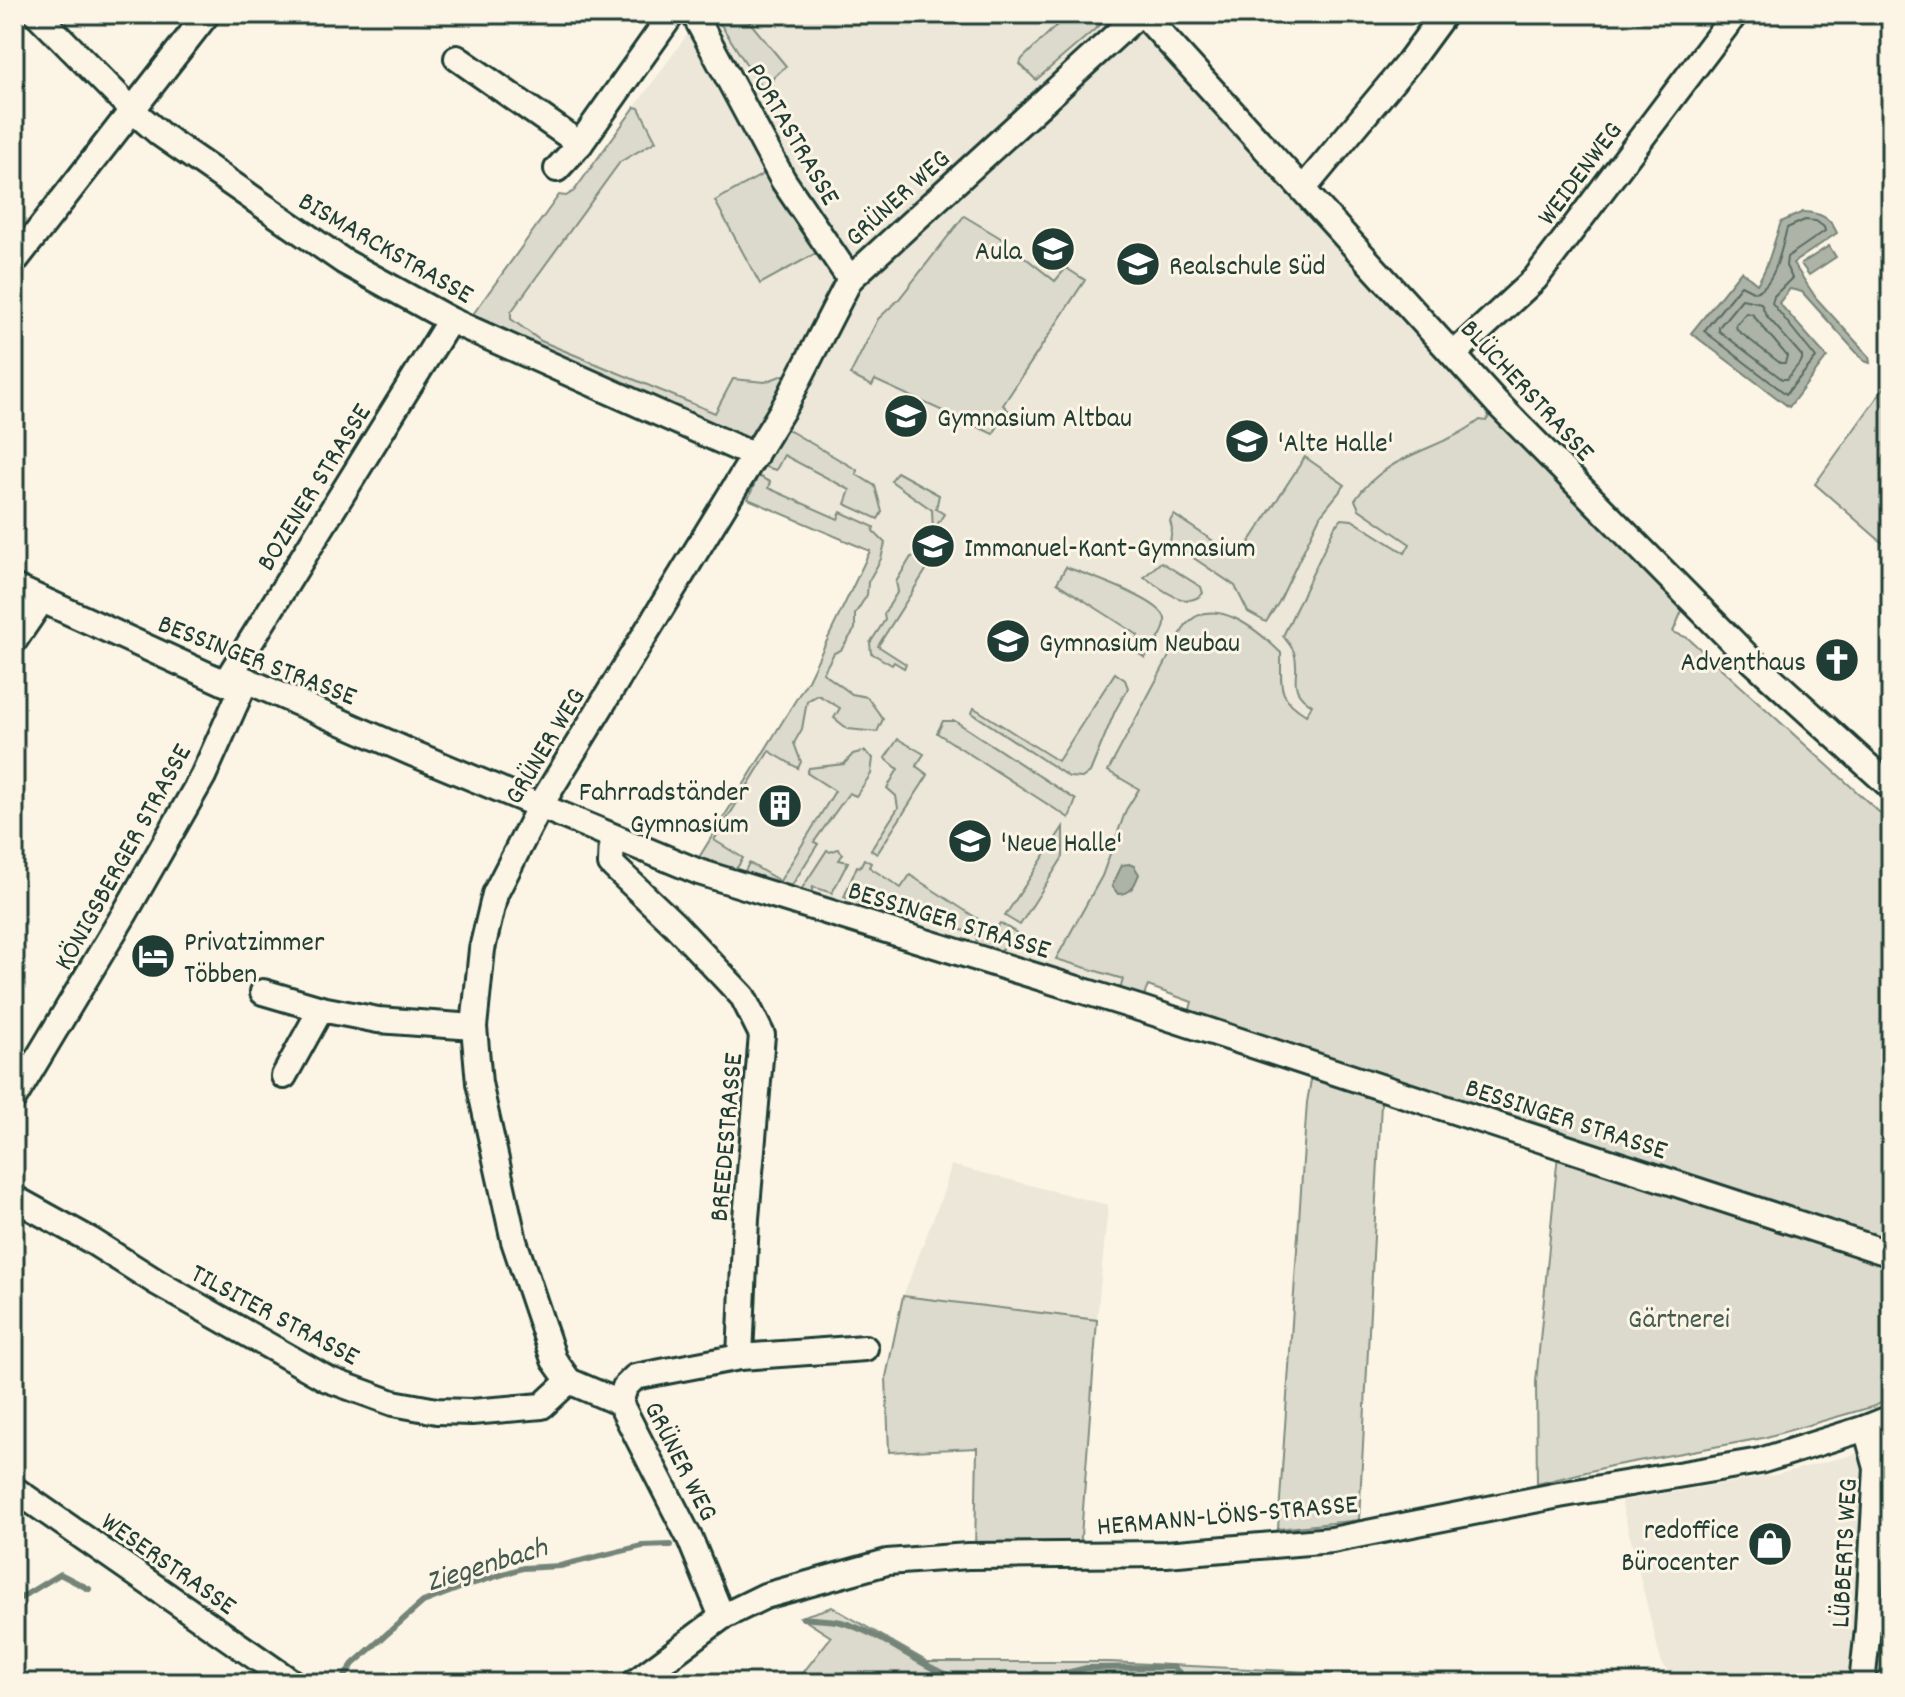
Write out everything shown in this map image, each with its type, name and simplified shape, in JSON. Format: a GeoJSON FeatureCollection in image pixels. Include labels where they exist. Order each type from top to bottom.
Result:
{"type":"FeatureCollection","features":[{"type":"Feature","properties":{"kind":"street","name":"BISMARCKSTRASSE"},"geometry":{"type":"LineString","coordinates":[[37,14],[131,109],[186,152],[343,261],[450,320],[755,456]]}},
{"type":"Feature","properties":{"kind":"street"},"geometry":{"type":"LineString","coordinates":[[14,262],[207,14]]}},
{"type":"Feature","properties":{"kind":"street"},"geometry":{"type":"LineString","coordinates":[[557,169],[580,144],[672,14]]}},
{"type":"Feature","properties":{"kind":"street","name":"PORTASTRASSE"},"geometry":{"type":"LineString","coordinates":[[694,14],[783,180],[850,279]]}},
{"type":"Feature","properties":{"kind":"street","name":"BLÜCHERSTRASSE"},"geometry":{"type":"LineString","coordinates":[[1141,14],[1304,188],[1497,403],[1746,655],[1891,787]]}},
{"type":"Feature","properties":{"kind":"street","name":"GRÜNER WEG"},"geometry":{"type":"LineString","coordinates":[[722,1617],[690,1539],[620,1403],[569,1381],[554,1360],[514,1241],[479,1083],[474,1027],[482,949],[495,894],[540,806],[755,456],[827,327],[850,279],[1141,14]]}},
{"type":"Feature","properties":{"kind":"street"},"geometry":{"type":"LineString","coordinates":[[1304,188],[1408,63],[1444,14]]}},
{"type":"Feature","properties":{"kind":"street","name":"WEIDENWEG"},"geometry":{"type":"LineString","coordinates":[[1454,354],[1535,279],[1735,14]]}},
{"type":"Feature","properties":{"kind":"street"},"geometry":{"type":"LineString","coordinates":[[457,58],[580,144]]}},
{"type":"Feature","properties":{"kind":"street","name":"BOZENER STRASSE"},"geometry":{"type":"LineString","coordinates":[[236,681],[450,320]]}},
{"type":"Feature","properties":{"kind":"street","name":"BESSINGER STRASSE"},"geometry":{"type":"LineString","coordinates":[[14,587],[699,872],[1125,1004],[1891,1254]]}},
{"type":"Feature","properties":{"kind":"street"},"geometry":{"type":"LineString","coordinates":[[14,641],[42,600]]}},
{"type":"Feature","properties":{"kind":"street","name":"KÖNIGSBERGER STRASSE"},"geometry":{"type":"LineString","coordinates":[[14,1098],[203,776],[236,681]]}},
{"type":"Feature","properties":{"kind":"street","name":"BREEDESTRASSE"},"geometry":{"type":"LineString","coordinates":[[612,837],[611,864],[675,925],[743,997],[762,1035],[749,1176],[740,1357]]}},
{"type":"Feature","properties":{"kind":"street"},"geometry":{"type":"LineString","coordinates":[[263,992],[321,1009],[378,1020],[474,1027]]}},
{"type":"Feature","properties":{"kind":"street"},"geometry":{"type":"LineString","coordinates":[[284,1076],[321,1009]]}},
{"type":"Feature","properties":{"kind":"street","name":"TILSITER STRASSE"},"geometry":{"type":"LineString","coordinates":[[14,1198],[327,1379],[393,1403],[437,1411],[471,1412],[542,1406],[569,1381]]}},
{"type":"Feature","properties":{"kind":"street"},"geometry":{"type":"LineString","coordinates":[[620,1403],[625,1387],[635,1377],[740,1357],[865,1348]]}},
{"type":"Feature","properties":{"kind":"street","name":"HERMANN-LÖNS-STRASSE"},"geometry":{"type":"LineString","coordinates":[[634,1683],[722,1617],[765,1596],[887,1562],[968,1556],[1166,1554],[1332,1540],[1559,1495],[1760,1461],[1891,1418]]}},
{"type":"Feature","properties":{"kind":"street","name":"LÜBBERTS WEG"},"geometry":{"type":"LineString","coordinates":[[1862,1683],[1877,1468],[1866,1428]]}},
{"type":"Feature","properties":{"kind":"street","name":"WESERSTRASSE"},"geometry":{"type":"LineString","coordinates":[[14,1489],[293,1683]]}},
{"type":"Feature","properties":{"kind":"shaded area"},"geometry":{"type":"Polygon","coordinates":[[[699,14],[1136,14],[1492,412],[1213,866],[1121,997],[695,864],[808,680],[870,551],[748,499],[766,456],[471,317],[559,195],[566,196],[574,191],[700,17],[699,14]]]}},
{"type":"Feature","properties":{"kind":"shaded area"},"geometry":{"type":"Polygon","coordinates":[[[951,1165],[1108,1205],[1097,1320],[903,1296],[951,1165]]]}},
{"type":"Feature","properties":{"kind":"shaded area"},"geometry":{"type":"Polygon","coordinates":[[[1863,1452],[1891,1461],[1891,1683],[1680,1683],[1662,1665],[1621,1501],[1775,1475],[1863,1452]]]}},
{"type":"Feature","properties":{"kind":"green space"},"geometry":{"type":"Polygon","coordinates":[[[714,14],[743,14],[786,66],[773,78],[768,98],[714,14]]]}},
{"type":"Feature","properties":{"kind":"green space"},"geometry":{"type":"Polygon","coordinates":[[[1068,14],[1105,14],[1100,25],[1036,80],[1020,64],[1022,59],[1068,14]]]}},
{"type":"Feature","properties":{"kind":"green space"},"geometry":{"type":"Polygon","coordinates":[[[635,107],[639,108],[656,141],[620,162],[511,312],[511,319],[541,341],[715,413],[733,379],[765,382],[783,375],[791,377],[750,449],[471,317],[559,195],[566,196],[574,191],[635,107]]]}},
{"type":"Feature","properties":{"kind":"green space"},"geometry":{"type":"Polygon","coordinates":[[[774,168],[820,251],[760,284],[715,201],[774,168]]]}},
{"type":"Feature","properties":{"kind":"green space"},"geometry":{"type":"Polygon","coordinates":[[[964,216],[999,237],[1055,281],[1066,268],[1085,280],[1003,405],[1008,410],[993,434],[875,380],[872,386],[850,375],[878,319],[899,299],[964,216]]]}},
{"type":"Feature","properties":{"kind":"green space"},"geometry":{"type":"Polygon","coordinates":[[[1891,378],[1891,540],[1886,546],[1815,484],[1891,378]]]}},
{"type":"Feature","properties":{"kind":"green space","name":"Gärtnerei"},"geometry":{"type":"Polygon","coordinates":[[[1492,412],[1684,606],[1673,632],[1688,638],[1891,823],[1891,1397],[1875,1406],[1763,1438],[1611,1466],[1537,1484],[1536,1382],[1559,1143],[1382,1085],[1359,1520],[1278,1529],[1307,1102],[1314,1064],[1188,1017],[1192,1002],[1148,986],[1141,1002],[1119,994],[1123,979],[1056,959],[1102,876],[1126,810],[1139,789],[1108,771],[1185,626],[1196,616],[1222,614],[1235,618],[1261,635],[1281,653],[1282,689],[1289,702],[1306,715],[1312,705],[1298,692],[1294,652],[1283,636],[1335,526],[1342,519],[1352,520],[1405,553],[1410,544],[1359,509],[1355,500],[1383,471],[1480,420],[1486,421],[1492,412]]]}},
{"type":"Feature","properties":{"kind":"green space"},"geometry":{"type":"Polygon","coordinates":[[[778,424],[857,470],[856,474],[875,486],[882,512],[878,519],[845,504],[850,490],[784,455],[776,470],[762,466],[778,424]]]}},
{"type":"Feature","properties":{"kind":"green space"},"geometry":{"type":"Polygon","coordinates":[[[1305,457],[1345,485],[1320,516],[1279,602],[1266,622],[1248,612],[1235,586],[1170,542],[1170,521],[1174,515],[1239,558],[1305,457]]]}},
{"type":"Feature","properties":{"kind":"green space"},"geometry":{"type":"Polygon","coordinates":[[[897,472],[939,495],[936,509],[944,514],[933,531],[932,510],[891,481],[897,472]]]}},
{"type":"Feature","properties":{"kind":"green space"},"geometry":{"type":"Polygon","coordinates":[[[758,476],[770,482],[768,488],[838,519],[841,512],[874,527],[873,531],[885,543],[881,559],[868,582],[867,595],[855,614],[855,629],[841,650],[834,653],[823,673],[852,694],[867,697],[883,719],[877,732],[848,729],[834,718],[840,708],[818,695],[807,701],[802,729],[794,743],[801,762],[798,768],[769,751],[714,840],[743,858],[732,876],[695,864],[808,680],[870,551],[748,499],[758,476]]]}},
{"type":"Feature","properties":{"kind":"green space"},"geometry":{"type":"Polygon","coordinates":[[[927,555],[933,559],[878,646],[906,664],[904,668],[894,662],[892,665],[871,653],[870,643],[885,620],[884,614],[898,591],[896,582],[911,557],[927,555]]]}},
{"type":"Feature","properties":{"kind":"green space"},"geometry":{"type":"Polygon","coordinates":[[[1161,562],[1201,587],[1203,593],[1189,600],[1181,599],[1144,577],[1161,562]]]}},
{"type":"Feature","properties":{"kind":"green space"},"geometry":{"type":"Polygon","coordinates":[[[1066,567],[1122,588],[1161,612],[1165,619],[1164,629],[1145,658],[1131,648],[1138,635],[1057,583],[1066,567]]]}},
{"type":"Feature","properties":{"kind":"green space"},"geometry":{"type":"Polygon","coordinates":[[[1115,673],[1125,680],[1128,688],[1090,772],[1082,778],[1069,777],[972,713],[974,708],[1058,761],[1115,673]]]}},
{"type":"Feature","properties":{"kind":"green space"},"geometry":{"type":"Polygon","coordinates":[[[943,721],[955,721],[1076,800],[1069,818],[937,733],[943,721]]]}},
{"type":"Feature","properties":{"kind":"green space"},"geometry":{"type":"Polygon","coordinates":[[[898,739],[924,754],[916,766],[928,775],[877,854],[871,850],[898,808],[896,796],[887,788],[898,769],[885,758],[898,739]]]}},
{"type":"Feature","properties":{"kind":"green space"},"geometry":{"type":"Polygon","coordinates":[[[864,751],[873,758],[871,774],[856,796],[849,793],[814,842],[818,844],[787,893],[765,887],[745,871],[749,863],[780,881],[835,791],[807,773],[809,768],[844,764],[853,754],[864,751]]]}},
{"type":"Feature","properties":{"kind":"green space"},"geometry":{"type":"Polygon","coordinates":[[[1063,827],[1063,857],[1020,925],[1005,916],[1063,827]]]}},
{"type":"Feature","properties":{"kind":"green space"},"geometry":{"type":"Polygon","coordinates":[[[838,849],[843,854],[839,860],[848,862],[832,893],[813,887],[809,899],[797,896],[827,850],[838,849]]]}},
{"type":"Feature","properties":{"kind":"green space"},"geometry":{"type":"Polygon","coordinates":[[[864,859],[871,863],[869,867],[901,888],[910,875],[995,930],[1000,923],[1017,933],[992,957],[974,949],[978,935],[899,911],[895,925],[869,918],[873,906],[844,897],[857,866],[860,867],[864,859]]]}},
{"type":"Feature","properties":{"kind":"green space"},"geometry":{"type":"Polygon","coordinates":[[[903,1296],[1097,1320],[1080,1550],[975,1552],[977,1448],[889,1452],[886,1377],[903,1296]]]}},
{"type":"Feature","properties":{"kind":"green space"},"geometry":{"type":"Polygon","coordinates":[[[832,1607],[928,1662],[1110,1662],[1532,1683],[795,1683],[831,1637],[800,1617],[832,1607]]]}},
{"type":"Feature","properties":{"kind":"water"},"geometry":{"type":"Polygon","coordinates":[[[1803,212],[1824,217],[1837,233],[1793,263],[1816,298],[1869,356],[1870,363],[1864,361],[1802,292],[1790,289],[1779,303],[1827,357],[1789,407],[1691,333],[1741,271],[1757,284],[1781,222],[1803,212]]]}},
{"type":"Feature","properties":{"kind":"water"},"geometry":{"type":"Polygon","coordinates":[[[1829,246],[1836,257],[1809,275],[1801,264],[1829,246]]]}},
{"type":"Feature","properties":{"kind":"water"},"geometry":{"type":"Polygon","coordinates":[[[1129,864],[1139,874],[1129,891],[1118,894],[1112,886],[1122,865],[1129,864]]]}},
{"type":"Feature","properties":{"kind":"waterway","name":"Ziegenbach"},"geometry":{"type":"LineString","coordinates":[[343,1679],[353,1664],[423,1602],[523,1568],[560,1566],[642,1546],[671,1545]]}},
{"type":"Feature","properties":{"kind":"waterway","name":"Ziegenbach"},"geometry":{"type":"LineString","coordinates":[[14,1602],[60,1574],[89,1589]]}},
{"type":"Feature","properties":{"kind":"waterway","name":"Ziegenbach"},"geometry":{"type":"LineString","coordinates":[[803,1618],[836,1621],[858,1628],[936,1670],[970,1683]]}},
{"type":"Feature","properties":{"kind":"waterway","name":"Ziegenbach"},"geometry":{"type":"LineString","coordinates":[[1020,1683],[1036,1673],[1041,1679],[1087,1668],[1173,1667],[1188,1681],[1199,1683],[1214,1674],[1240,1681],[1250,1674],[1271,1679],[1291,1673],[1308,1681],[1315,1678],[1334,1683]]}},
{"type":"Feature","properties":{"kind":"waterway","name":"Ziegenbach"},"geometry":{"type":"LineString","coordinates":[[1351,1683],[1361,1677],[1372,1683]]}},
{"type":"Feature","properties":{"kind":"waterway","name":"Ziegenbach"},"geometry":{"type":"LineString","coordinates":[[1468,1683],[1471,1680],[1475,1683]]}},
{"type":"Feature","properties":{"kind":"place","name":"Aula"},"geometry":{"type":"Point","coordinates":[1053,249]}},
{"type":"Feature","properties":{"kind":"place","name":"Realschule Süd"},"geometry":{"type":"Point","coordinates":[1138,264]}},
{"type":"Feature","properties":{"kind":"place","name":"Gymnasium Altbau"},"geometry":{"type":"Point","coordinates":[906,416]}},
{"type":"Feature","properties":{"kind":"place","name":"'Alte Halle'"},"geometry":{"type":"Point","coordinates":[1247,441]}},
{"type":"Feature","properties":{"kind":"place","name":"Immanuel-Kant-Gymnasium"},"geometry":{"type":"Point","coordinates":[933,546]}},
{"type":"Feature","properties":{"kind":"place","name":"Gymnasium Neubau"},"geometry":{"type":"Point","coordinates":[1008,641]}},
{"type":"Feature","properties":{"kind":"place","name":"Adventhaus"},"geometry":{"type":"Point","coordinates":[1837,660]}},
{"type":"Feature","properties":{"kind":"place","name":"Fahrradständer Gymnasium"},"geometry":{"type":"Point","coordinates":[780,806]}},
{"type":"Feature","properties":{"kind":"place","name":"'Neue Halle'"},"geometry":{"type":"Point","coordinates":[970,841]}},
{"type":"Feature","properties":{"kind":"place","name":"Privatzimmer Többen"},"geometry":{"type":"Point","coordinates":[153,956]}},
{"type":"Feature","properties":{"kind":"place","name":"redoffice Bürocenter"},"geometry":{"type":"Point","coordinates":[1770,1544]}}]}
